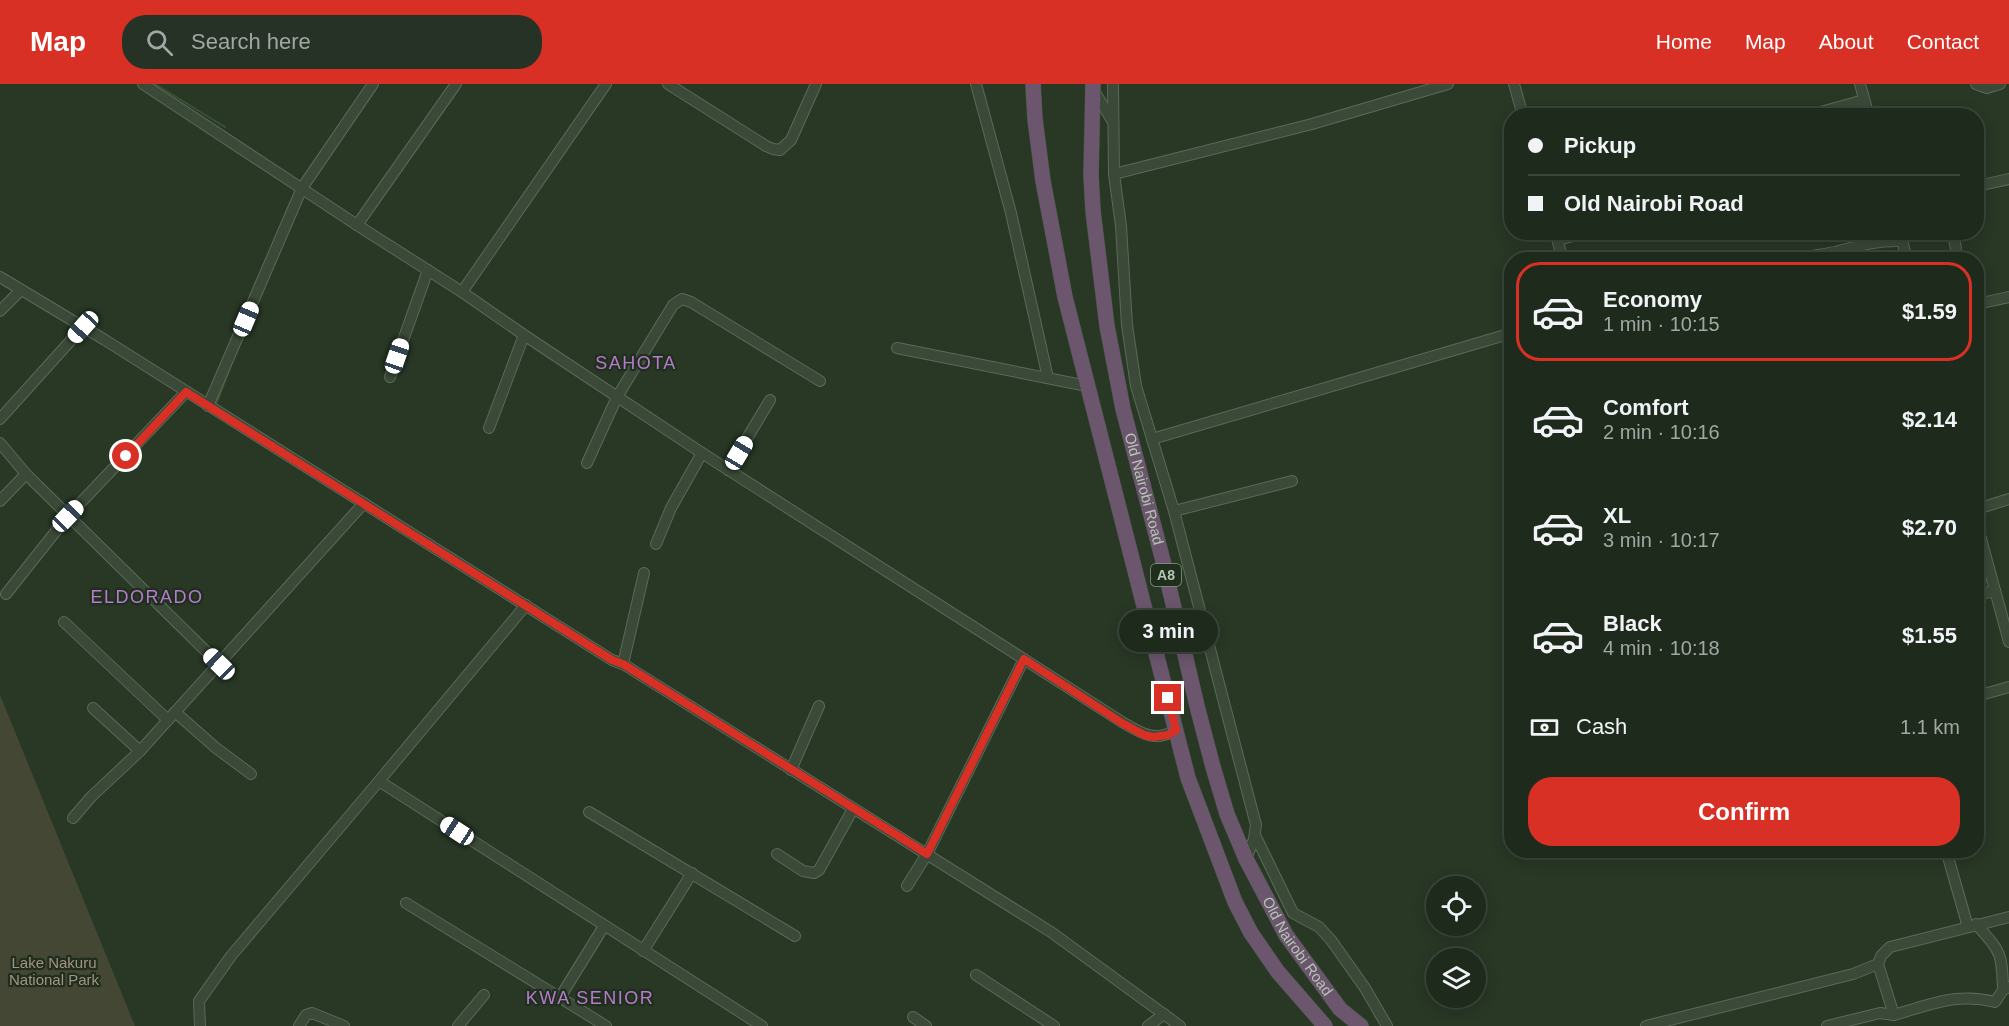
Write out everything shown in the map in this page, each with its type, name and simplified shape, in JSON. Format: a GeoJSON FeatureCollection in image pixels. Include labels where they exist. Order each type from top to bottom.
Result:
{"type":"FeatureCollection","features":[{"type":"Feature","properties":{"kind":"highway","name":"Old Nairobi Road"},"geometry":{"type":"LineString","coordinates":[[1033,84],[1043,181],[1065,297],[1188,778],[1235,902],[1251,933],[1278,972],[1323,1023]]}},
{"type":"Feature","properties":{"kind":"highway","name":"Old Nairobi Road"},"geometry":{"type":"LineString","coordinates":[[1093,86],[1091,175],[1095,245],[1107,327],[1120,397],[1213,767],[1227,814],[1246,859],[1286,935],[1340,1009],[1360,1026]]}},
{"type":"Feature","properties":{"kind":"highway"},"geometry":{"type":"LineString","coordinates":[[1323,1023],[1336,1021],[1340,1016],[1340,1009]]}},
{"type":"Feature","properties":{"kind":"street"},"geometry":{"type":"LineString","coordinates":[[143,84],[462,292],[728,470],[1122,723],[1144,735],[1153,737],[1168,735],[1176,730]]}},
{"type":"Feature","properties":{"kind":"street"},"geometry":{"type":"LineString","coordinates":[[208,406],[302,188],[373,84]]}},
{"type":"Feature","properties":{"kind":"street"},"geometry":{"type":"LineString","coordinates":[[357,225],[456,84]]}},
{"type":"Feature","properties":{"kind":"street"},"geometry":{"type":"LineString","coordinates":[[462,292],[606,84]]}},
{"type":"Feature","properties":{"kind":"street"},"geometry":{"type":"LineString","coordinates":[[668,84],[766,146],[780,150],[791,140],[816,84]]}},
{"type":"Feature","properties":{"kind":"street"},"geometry":{"type":"LineString","coordinates":[[976,84],[1011,213],[1048,378]]}},
{"type":"Feature","properties":{"kind":"street"},"geometry":{"type":"LineString","coordinates":[[1113,84],[1114,174],[1121,226],[1129,341],[1136,386],[1174,511],[1256,825],[1255,835],[1246,859]]}},
{"type":"Feature","properties":{"kind":"street"},"geometry":{"type":"LineString","coordinates":[[1114,174],[1301,127],[1448,84]]}},
{"type":"Feature","properties":{"kind":"street"},"geometry":{"type":"LineString","coordinates":[[1514,84],[1521,108]]}},
{"type":"Feature","properties":{"kind":"street"},"geometry":{"type":"LineString","coordinates":[[1860,84],[1866,108]]}},
{"type":"Feature","properties":{"kind":"street"},"geometry":{"type":"LineString","coordinates":[[1976,84],[1987,88],[2000,84]]}},
{"type":"Feature","properties":{"kind":"street"},"geometry":{"type":"LineString","coordinates":[[1093,86],[1114,123]]}},
{"type":"Feature","properties":{"kind":"street"},"geometry":{"type":"LineString","coordinates":[[1835,108],[1864,100]]}},
{"type":"Feature","properties":{"kind":"street"},"geometry":{"type":"LineString","coordinates":[[1984,184],[2009,179]]}},
{"type":"Feature","properties":{"kind":"street"},"geometry":{"type":"LineString","coordinates":[[1834,252],[1865,243],[1887,240]]}},
{"type":"Feature","properties":{"kind":"street"},"geometry":{"type":"LineString","coordinates":[[1954,240],[1956,248]]}},
{"type":"Feature","properties":{"kind":"street"},"geometry":{"type":"LineString","coordinates":[[390,377],[428,270]]}},
{"type":"Feature","properties":{"kind":"street"},"geometry":{"type":"LineString","coordinates":[[0,277],[1051,932],[1180,1026]]}},
{"type":"Feature","properties":{"kind":"street"},"geometry":{"type":"LineString","coordinates":[[0,311],[21,290]]}},
{"type":"Feature","properties":{"kind":"street"},"geometry":{"type":"LineString","coordinates":[[1984,302],[2009,297]]}},
{"type":"Feature","properties":{"kind":"street"},"geometry":{"type":"LineString","coordinates":[[588,463],[617,397],[673,305],[682,299],[691,302],[820,381]]}},
{"type":"Feature","properties":{"kind":"street"},"geometry":{"type":"LineString","coordinates":[[0,419],[83,327]]}},
{"type":"Feature","properties":{"kind":"street"},"geometry":{"type":"LineString","coordinates":[[489,428],[524,335]]}},
{"type":"Feature","properties":{"kind":"street"},"geometry":{"type":"LineString","coordinates":[[1152,439],[1504,335]]}},
{"type":"Feature","properties":{"kind":"street"},"geometry":{"type":"LineString","coordinates":[[897,348],[1088,386]]}},
{"type":"Feature","properties":{"kind":"street"},"geometry":{"type":"LineString","coordinates":[[6,594],[68,516],[186,392]]}},
{"type":"Feature","properties":{"kind":"street"},"geometry":{"type":"LineString","coordinates":[[728,470],[770,400]]}},
{"type":"Feature","properties":{"kind":"street"},"geometry":{"type":"LineString","coordinates":[[0,443],[26,474],[219,664]]}},
{"type":"Feature","properties":{"kind":"street"},"geometry":{"type":"LineString","coordinates":[[656,544],[671,508],[702,453]]}},
{"type":"Feature","properties":{"kind":"street"},"geometry":{"type":"LineString","coordinates":[[0,501],[26,474]]}},
{"type":"Feature","properties":{"kind":"street"},"geometry":{"type":"LineString","coordinates":[[1174,511],[1292,481]]}},
{"type":"Feature","properties":{"kind":"street"},"geometry":{"type":"LineString","coordinates":[[1984,507],[2009,499]]}},
{"type":"Feature","properties":{"kind":"street"},"geometry":{"type":"LineString","coordinates":[[74,818],[91,797],[140,751],[364,503]]}},
{"type":"Feature","properties":{"kind":"street"},"geometry":{"type":"LineString","coordinates":[[1984,550],[2009,642]]}},
{"type":"Feature","properties":{"kind":"street"},"geometry":{"type":"LineString","coordinates":[[623,664],[644,573]]}},
{"type":"Feature","properties":{"kind":"street"},"geometry":{"type":"LineString","coordinates":[[1984,594],[1995,591]]}},
{"type":"Feature","properties":{"kind":"street"},"geometry":{"type":"LineString","coordinates":[[200,1026],[199,1001],[231,956],[526,605]]}},
{"type":"Feature","properties":{"kind":"street"},"geometry":{"type":"LineString","coordinates":[[64,622],[172,716],[251,774]]}},
{"type":"Feature","properties":{"kind":"street"},"geometry":{"type":"LineString","coordinates":[[907,886],[927,854],[1024,659]]}},
{"type":"Feature","properties":{"kind":"street"},"geometry":{"type":"LineString","coordinates":[[1984,694],[2009,687]]}},
{"type":"Feature","properties":{"kind":"street"},"geometry":{"type":"LineString","coordinates":[[791,770],[819,706]]}},
{"type":"Feature","properties":{"kind":"street"},"geometry":{"type":"LineString","coordinates":[[93,708],[140,751]]}},
{"type":"Feature","properties":{"kind":"street"},"geometry":{"type":"LineString","coordinates":[[379,781],[762,1026]]}},
{"type":"Feature","properties":{"kind":"street"},"geometry":{"type":"LineString","coordinates":[[777,854],[803,871],[812,874],[817,872],[853,809]]}},
{"type":"Feature","properties":{"kind":"street"},"geometry":{"type":"LineString","coordinates":[[589,812],[795,936]]}},
{"type":"Feature","properties":{"kind":"street"},"geometry":{"type":"LineString","coordinates":[[1255,835],[1293,913],[1319,927],[1331,940],[1365,988],[1387,1026]]}},
{"type":"Feature","properties":{"kind":"street"},"geometry":{"type":"LineString","coordinates":[[1827,1026],[1880,1013],[1894,1016],[1953,998],[1978,998],[1995,1002],[2006,989],[1997,947],[1972,926],[1949,858]]}},
{"type":"Feature","properties":{"kind":"street"},"geometry":{"type":"LineString","coordinates":[[643,951],[692,873]]}},
{"type":"Feature","properties":{"kind":"street"},"geometry":{"type":"LineString","coordinates":[[406,903],[606,1026]]}},
{"type":"Feature","properties":{"kind":"street"},"geometry":{"type":"LineString","coordinates":[[1894,1016],[1878,964],[1881,956],[1890,947],[2009,917]]}},
{"type":"Feature","properties":{"kind":"street"},"geometry":{"type":"LineString","coordinates":[[559,999],[604,926]]}},
{"type":"Feature","properties":{"kind":"street"},"geometry":{"type":"LineString","coordinates":[[1646,1026],[1853,974],[1878,964]]}},
{"type":"Feature","properties":{"kind":"street"},"geometry":{"type":"LineString","coordinates":[[976,975],[1054,1026]]}},
{"type":"Feature","properties":{"kind":"street"},"geometry":{"type":"LineString","coordinates":[[458,1026],[484,995]]}},
{"type":"Feature","properties":{"kind":"street"},"geometry":{"type":"LineString","coordinates":[[299,1026],[306,1015],[312,1012],[344,1026]]}},
{"type":"Feature","properties":{"kind":"street"},"geometry":{"type":"LineString","coordinates":[[1148,1026],[1164,1014]]}},
{"type":"Feature","properties":{"kind":"street"},"geometry":{"type":"LineString","coordinates":[[913,1017],[926,1026]]}},
{"type":"Feature","properties":{"kind":"green space","name":"Lake Nakuru National Park"},"geometry":{"type":"Polygon","coordinates":[[[0,695],[135,1026],[0,1026],[0,695]]]}},
{"type":"Feature","properties":{"kind":"waterway"},"geometry":{"type":"LineString","coordinates":[[155,84],[225,127]]}},
{"type":"Feature","properties":{"kind":"waterway"},"geometry":{"type":"LineString","coordinates":[[216,405],[231,365]]}},
{"type":"Feature","properties":{"kind":"district","name":"SAHOTA"},"geometry":{"type":"Point","coordinates":[636,363]}},
{"type":"Feature","properties":{"kind":"district","name":"ELDORADO"},"geometry":{"type":"Point","coordinates":[147,597]}},
{"type":"Feature","properties":{"kind":"district","name":"KWA SENIOR"},"geometry":{"type":"Point","coordinates":[590,998]}},
{"type":"Feature","properties":{"kind":"route"},"geometry":{"type":"LineString","coordinates":[[126,456],[186,392],[612,660],[623,664],[927,854],[1024,659],[1144,735],[1153,737],[1168,735],[1176,730],[1168,698]]}}]}
